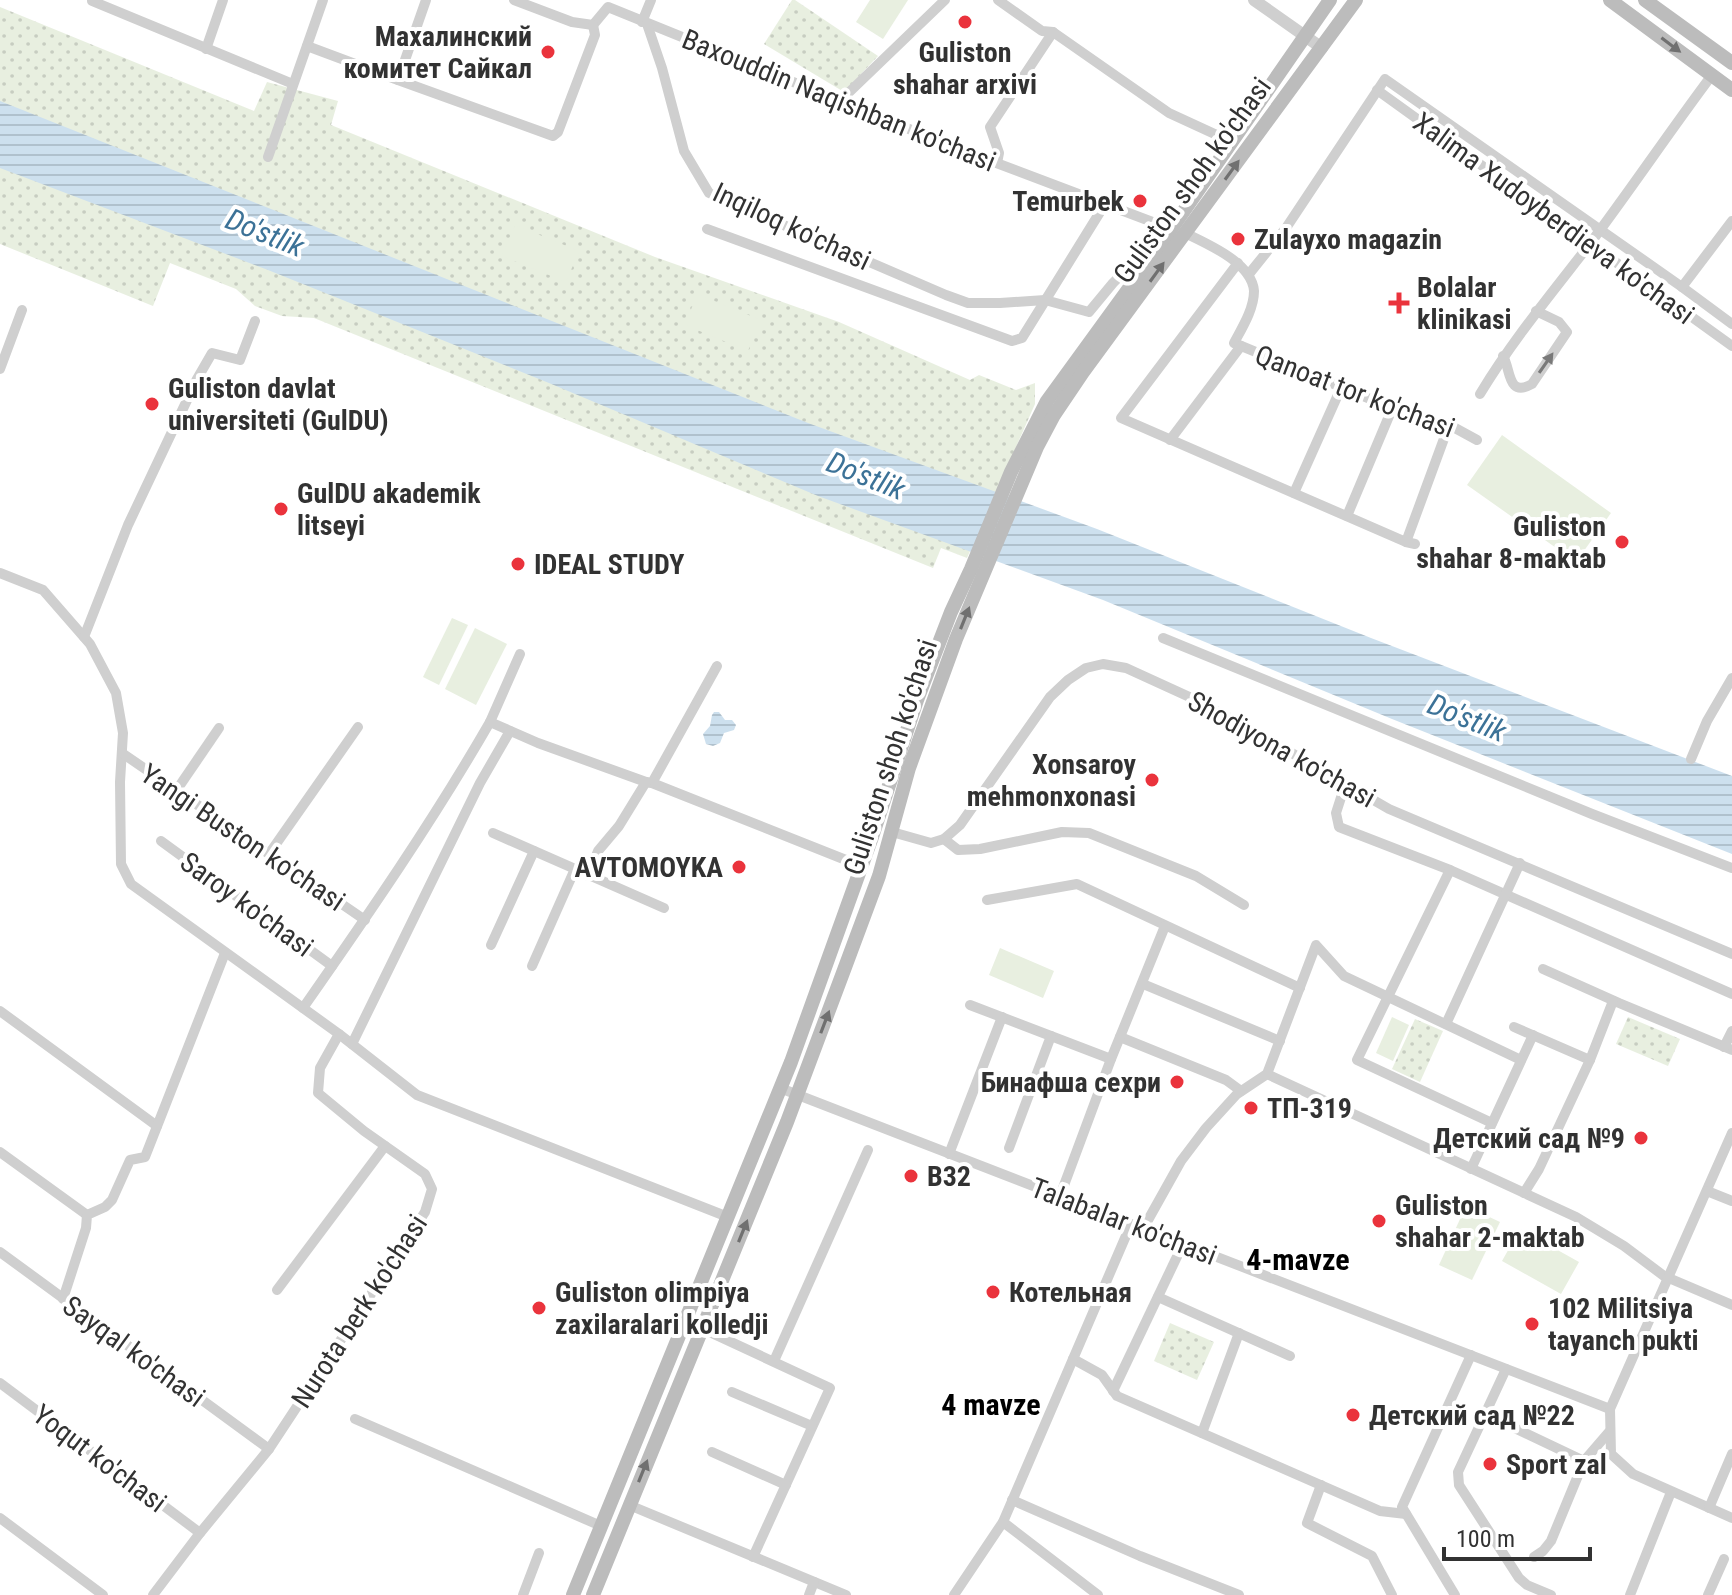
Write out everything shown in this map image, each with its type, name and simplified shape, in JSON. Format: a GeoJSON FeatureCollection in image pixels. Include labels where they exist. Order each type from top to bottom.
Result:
{"type":"FeatureCollection","features":[{"type":"Feature","properties":{"kind":"main road","name":"Guliston shoh ko'chasi"},"geometry":{"type":"LineString","coordinates":[[1017,475],[1178,231],[1232,142],[1330,0]]}},
{"type":"Feature","properties":{"kind":"main road","name":"Guliston shoh ko'chasi"},"geometry":{"type":"LineString","coordinates":[[593,1595],[797,1094],[879,876],[914,753],[977,571],[1047,401],[1154,254],[1178,231],[1356,0]]}},
{"type":"Feature","properties":{"kind":"main road"},"geometry":{"type":"LineString","coordinates":[[1610,0],[1732,90]]}},
{"type":"Feature","properties":{"kind":"main road"},"geometry":{"type":"LineString","coordinates":[[1645,0],[1732,63]]}},
{"type":"Feature","properties":{"kind":"main road","name":"Guliston shoh ko'chasi"},"geometry":{"type":"LineString","coordinates":[[573,1595],[780,1088],[951,612],[977,571]]}},
{"type":"Feature","properties":{"kind":"street"},"geometry":{"type":"LineString","coordinates":[[206,49],[223,0]]}},
{"type":"Feature","properties":{"kind":"street"},"geometry":{"type":"LineString","coordinates":[[268,157],[323,0]]}},
{"type":"Feature","properties":{"kind":"street"},"geometry":{"type":"LineString","coordinates":[[398,80],[426,0]]}},
{"type":"Feature","properties":{"kind":"street"},"geometry":{"type":"LineString","coordinates":[[307,46],[553,136],[558,132],[595,35],[593,25],[572,22],[514,0]]}},
{"type":"Feature","properties":{"kind":"street"},"geometry":{"type":"LineString","coordinates":[[645,23],[651,0]]}},
{"type":"Feature","properties":{"kind":"street"},"geometry":{"type":"LineString","coordinates":[[840,101],[945,0]]}},
{"type":"Feature","properties":{"kind":"street"},"geometry":{"type":"LineString","coordinates":[[998,0],[1042,31],[1053,32],[1169,113],[1232,142]]}},
{"type":"Feature","properties":{"kind":"street"},"geometry":{"type":"LineString","coordinates":[[1254,0],[1322,48]]}},
{"type":"Feature","properties":{"kind":"street"},"geometry":{"type":"LineString","coordinates":[[92,1],[293,84]]}},
{"type":"Feature","properties":{"kind":"street","name":"Baxouddin Naqishban ko'chasi"},"geometry":{"type":"LineString","coordinates":[[593,25],[609,4],[645,23],[840,101],[1178,231],[1204,242],[1238,263],[1249,274]]}},
{"type":"Feature","properties":{"kind":"street","name":"Inqiloq ko'chasi"},"geometry":{"type":"LineString","coordinates":[[645,23],[662,68],[684,151],[709,193],[968,303],[1045,300],[1089,312],[1140,256],[1154,254]]}},
{"type":"Feature","properties":{"kind":"street"},"geometry":{"type":"LineString","coordinates":[[997,163],[999,153],[990,127],[1053,32]]}},
{"type":"Feature","properties":{"kind":"street"},"geometry":{"type":"LineString","coordinates":[[1480,394],[1503,356],[1590,244],[1712,75]]}},
{"type":"Feature","properties":{"kind":"street","name":"Xalima Xudoyberdieva ko'chasi"},"geometry":{"type":"LineString","coordinates":[[1732,324],[1385,79],[1377,90],[1732,346]]}},
{"type":"Feature","properties":{"kind":"street"},"geometry":{"type":"LineString","coordinates":[[1170,440],[1237,345],[1254,291],[1249,274],[1286,228],[1377,90]]}},
{"type":"Feature","properties":{"kind":"street"},"geometry":{"type":"LineString","coordinates":[[707,229],[1012,341],[1022,338],[1105,204]]}},
{"type":"Feature","properties":{"kind":"street"},"geometry":{"type":"LineString","coordinates":[[1682,287],[1732,221]]}},
{"type":"Feature","properties":{"kind":"street"},"geometry":{"type":"LineString","coordinates":[[1238,263],[1121,418],[1410,543],[1449,425]]}},
{"type":"Feature","properties":{"kind":"street"},"geometry":{"type":"LineString","coordinates":[[0,369],[22,310]]}},
{"type":"Feature","properties":{"kind":"street"},"geometry":{"type":"LineString","coordinates":[[1503,356],[1512,383],[1520,388],[1532,384],[1567,332],[1559,322],[1536,311]]}},
{"type":"Feature","properties":{"kind":"street"},"geometry":{"type":"LineString","coordinates":[[84,637],[128,525],[197,379],[212,353],[240,360],[255,321]]}},
{"type":"Feature","properties":{"kind":"street","name":"Qanoat tor ko'chasi"},"geometry":{"type":"LineString","coordinates":[[1237,345],[1424,421],[1444,422],[1477,440]]}},
{"type":"Feature","properties":{"kind":"street"},"geometry":{"type":"LineString","coordinates":[[1294,493],[1341,388]]}},
{"type":"Feature","properties":{"kind":"street"},"geometry":{"type":"LineString","coordinates":[[1347,516],[1392,409]]}},
{"type":"Feature","properties":{"kind":"street"},"geometry":{"type":"LineString","coordinates":[[0,573],[43,590],[84,637],[116,693],[123,733],[121,864],[131,884],[339,1034],[417,1095],[728,1217]]}},
{"type":"Feature","properties":{"kind":"street"},"geometry":{"type":"LineString","coordinates":[[1163,638],[1592,814],[1732,868]]}},
{"type":"Feature","properties":{"kind":"street"},"geometry":{"type":"LineString","coordinates":[[303,1008],[456,781],[490,722],[520,654]]}},
{"type":"Feature","properties":{"kind":"street","name":"Shodiyona ko'chasi"},"geometry":{"type":"LineString","coordinates":[[944,839],[960,825],[1050,697],[1086,668],[1103,664],[1126,668],[1196,700],[1389,809],[1732,954]]}},
{"type":"Feature","properties":{"kind":"street"},"geometry":{"type":"LineString","coordinates":[[588,876],[598,851],[649,782],[717,666]]}},
{"type":"Feature","properties":{"kind":"street"},"geometry":{"type":"LineString","coordinates":[[1691,759],[1707,721],[1732,678]]}},
{"type":"Feature","properties":{"kind":"street"},"geometry":{"type":"LineString","coordinates":[[490,722],[861,866]]}},
{"type":"Feature","properties":{"kind":"street"},"geometry":{"type":"LineString","coordinates":[[269,854],[358,727]]}},
{"type":"Feature","properties":{"kind":"street"},"geometry":{"type":"LineString","coordinates":[[176,791],[219,728]]}},
{"type":"Feature","properties":{"kind":"street"},"geometry":{"type":"LineString","coordinates":[[352,1044],[480,783],[510,731]]}},
{"type":"Feature","properties":{"kind":"street","name":"Yangi Buston ko'chasi"},"geometry":{"type":"LineString","coordinates":[[122,753],[365,920]]}},
{"type":"Feature","properties":{"kind":"street"},"geometry":{"type":"LineString","coordinates":[[1345,785],[1336,813],[1339,827],[1450,870],[1732,994]]}},
{"type":"Feature","properties":{"kind":"street"},"geometry":{"type":"LineString","coordinates":[[892,832],[931,843],[944,839],[958,850],[980,849],[1062,832],[1089,833],[1196,876],[1244,905]]}},
{"type":"Feature","properties":{"kind":"street"},"geometry":{"type":"LineString","coordinates":[[493,833],[664,908]]}},
{"type":"Feature","properties":{"kind":"street","name":"Saroy ko'chasi"},"geometry":{"type":"LineString","coordinates":[[161,841],[332,966]]}},
{"type":"Feature","properties":{"kind":"street"},"geometry":{"type":"LineString","coordinates":[[491,945],[534,851]]}},
{"type":"Feature","properties":{"kind":"street"},"geometry":{"type":"LineString","coordinates":[[1446,1024],[1520,863]]}},
{"type":"Feature","properties":{"kind":"street"},"geometry":{"type":"LineString","coordinates":[[532,966],[575,869]]}},
{"type":"Feature","properties":{"kind":"street"},"geometry":{"type":"LineString","coordinates":[[1450,870],[1357,1060],[1492,1123]]}},
{"type":"Feature","properties":{"kind":"street"},"geometry":{"type":"LineString","coordinates":[[987,900],[1077,884],[1300,988]]}},
{"type":"Feature","properties":{"kind":"street"},"geometry":{"type":"LineString","coordinates":[[1060,1196],[1165,926]]}},
{"type":"Feature","properties":{"kind":"street"},"geometry":{"type":"LineString","coordinates":[[1143,1229],[1181,1161],[1206,1128],[1241,1091],[1267,1074],[1316,945],[1344,976],[1521,1060]]}},
{"type":"Feature","properties":{"kind":"street"},"geometry":{"type":"LineString","coordinates":[[87,1215],[105,1207],[112,1200],[130,1160],[145,1157],[225,953]]}},
{"type":"Feature","properties":{"kind":"street"},"geometry":{"type":"LineString","coordinates":[[1543,969],[1728,1048],[1732,1031]]}},
{"type":"Feature","properties":{"kind":"street"},"geometry":{"type":"LineString","coordinates":[[1143,984],[1280,1041]]}},
{"type":"Feature","properties":{"kind":"street"},"geometry":{"type":"LineString","coordinates":[[1524,1193],[1539,1169],[1590,1060],[1613,1001]]}},
{"type":"Feature","properties":{"kind":"street"},"geometry":{"type":"LineString","coordinates":[[970,1005],[1111,1059]]}},
{"type":"Feature","properties":{"kind":"street"},"geometry":{"type":"LineString","coordinates":[[0,1011],[157,1126]]}},
{"type":"Feature","properties":{"kind":"street"},"geometry":{"type":"LineString","coordinates":[[949,1154],[1002,1017]]}},
{"type":"Feature","properties":{"kind":"street"},"geometry":{"type":"LineString","coordinates":[[1514,1027],[1590,1060]]}},
{"type":"Feature","properties":{"kind":"street","name":"Nurota berk ko'chasi"},"geometry":{"type":"LineString","coordinates":[[153,1595],[269,1449],[425,1212],[432,1189],[425,1174],[364,1131],[318,1093],[320,1068],[339,1034]]}},
{"type":"Feature","properties":{"kind":"street"},"geometry":{"type":"LineString","coordinates":[[1471,1169],[1533,1035]]}},
{"type":"Feature","properties":{"kind":"street"},"geometry":{"type":"LineString","coordinates":[[1009,1148],[1051,1036]]}},
{"type":"Feature","properties":{"kind":"street"},"geometry":{"type":"LineString","coordinates":[[1120,1037],[1226,1080],[1241,1091]]}},
{"type":"Feature","properties":{"kind":"street"},"geometry":{"type":"LineString","coordinates":[[1267,1074],[1576,1217],[1669,1278],[1732,1305]]}},
{"type":"Feature","properties":{"kind":"street","name":"Talabalar ko'chasi"},"geometry":{"type":"LineString","coordinates":[[780,1088],[1610,1409]]}},
{"type":"Feature","properties":{"kind":"street"},"geometry":{"type":"LineString","coordinates":[[1732,1133],[1610,1409],[1609,1432],[1611,1454],[1633,1474],[1732,1518]]}},
{"type":"Feature","properties":{"kind":"street"},"geometry":{"type":"LineString","coordinates":[[277,1290],[385,1146]]}},
{"type":"Feature","properties":{"kind":"street"},"geometry":{"type":"LineString","coordinates":[[774,1361],[868,1150]]}},
{"type":"Feature","properties":{"kind":"street"},"geometry":{"type":"LineString","coordinates":[[0,1152],[87,1215]]}},
{"type":"Feature","properties":{"kind":"street"},"geometry":{"type":"LineString","coordinates":[[1707,1191],[1732,1201]]}},
{"type":"Feature","properties":{"kind":"street"},"geometry":{"type":"LineString","coordinates":[[63,1299],[86,1228],[87,1215]]}},
{"type":"Feature","properties":{"kind":"street"},"geometry":{"type":"LineString","coordinates":[[954,1595],[1003,1522],[1131,1224]]}},
{"type":"Feature","properties":{"kind":"street"},"geometry":{"type":"LineString","coordinates":[[1113,1391],[1183,1244]]}},
{"type":"Feature","properties":{"kind":"street","name":"Sayqal ko'chasi"},"geometry":{"type":"LineString","coordinates":[[0,1252],[269,1449]]}},
{"type":"Feature","properties":{"kind":"street"},"geometry":{"type":"LineString","coordinates":[[1158,1297],[1290,1356]]}},
{"type":"Feature","properties":{"kind":"street"},"geometry":{"type":"LineString","coordinates":[[703,1329],[830,1388],[753,1557]]}},
{"type":"Feature","properties":{"kind":"street"},"geometry":{"type":"LineString","coordinates":[[1202,1433],[1239,1333]]}},
{"type":"Feature","properties":{"kind":"street"},"geometry":{"type":"LineString","coordinates":[[1455,1595],[1402,1507],[1471,1355]]}},
{"type":"Feature","properties":{"kind":"street"},"geometry":{"type":"LineString","coordinates":[[1073,1359],[1102,1375],[1117,1396],[1380,1511],[1406,1514]]}},
{"type":"Feature","properties":{"kind":"street"},"geometry":{"type":"LineString","coordinates":[[1506,1369],[1458,1472],[1459,1485],[1519,1578],[1527,1585],[1551,1595]]}},
{"type":"Feature","properties":{"kind":"street","name":"Yoqut ko'chasi"},"geometry":{"type":"LineString","coordinates":[[0,1383],[200,1533]]}},
{"type":"Feature","properties":{"kind":"street"},"geometry":{"type":"LineString","coordinates":[[732,1392],[812,1426]]}},
{"type":"Feature","properties":{"kind":"street"},"geometry":{"type":"LineString","coordinates":[[1485,1414],[1584,1461]]}},
{"type":"Feature","properties":{"kind":"street"},"geometry":{"type":"LineString","coordinates":[[355,1419],[601,1526]]}},
{"type":"Feature","properties":{"kind":"street"},"geometry":{"type":"LineString","coordinates":[[1534,1557],[1551,1541],[1584,1461],[1609,1432]]}},
{"type":"Feature","properties":{"kind":"street"},"geometry":{"type":"LineString","coordinates":[[712,1452],[786,1485]]}},
{"type":"Feature","properties":{"kind":"street"},"geometry":{"type":"LineString","coordinates":[[1709,1508],[1732,1454]]}},
{"type":"Feature","properties":{"kind":"street"},"geometry":{"type":"LineString","coordinates":[[1321,1485],[1307,1523],[1372,1556],[1392,1595]]}},
{"type":"Feature","properties":{"kind":"street"},"geometry":{"type":"LineString","coordinates":[[1630,1595],[1671,1492]]}},
{"type":"Feature","properties":{"kind":"street"},"geometry":{"type":"LineString","coordinates":[[1012,1500],[1239,1595]]}},
{"type":"Feature","properties":{"kind":"street"},"geometry":{"type":"LineString","coordinates":[[629,1505],[846,1595]]}},
{"type":"Feature","properties":{"kind":"street"},"geometry":{"type":"LineString","coordinates":[[0,1518],[103,1595]]}},
{"type":"Feature","properties":{"kind":"street"},"geometry":{"type":"LineString","coordinates":[[1003,1522],[1098,1595]]}},
{"type":"Feature","properties":{"kind":"street"},"geometry":{"type":"LineString","coordinates":[[523,1595],[539,1553]]}},
{"type":"Feature","properties":{"kind":"street"},"geometry":{"type":"LineString","coordinates":[[1708,1595],[1724,1559]]}},
{"type":"Feature","properties":{"kind":"street"},"geometry":{"type":"LineString","coordinates":[[809,1595],[814,1582]]}},
{"type":"Feature","properties":{"kind":"green space"},"geometry":{"type":"Polygon","coordinates":[[[792,0],[878,56],[844,92],[764,44],[792,0]]]}},
{"type":"Feature","properties":{"kind":"green space"},"geometry":{"type":"Polygon","coordinates":[[[870,0],[908,0],[883,39],[856,22],[870,0]]]}},
{"type":"Feature","properties":{"kind":"green space"},"geometry":{"type":"Polygon","coordinates":[[[0,7],[254,111],[267,82],[338,101],[331,125],[655,257],[839,322],[970,380],[979,375],[1016,390],[1035,383],[1035,404],[967,558],[941,548],[933,568],[314,318],[282,316],[255,306],[236,289],[170,263],[153,306],[0,244],[0,7]]]}},
{"type":"Feature","properties":{"kind":"green space"},"geometry":{"type":"Polygon","coordinates":[[[515,225],[579,251],[566,282],[502,256],[515,225]]]}},
{"type":"Feature","properties":{"kind":"green space"},"geometry":{"type":"Polygon","coordinates":[[[697,294],[761,320],[748,351],[685,325],[697,294]]]}},
{"type":"Feature","properties":{"kind":"green space"},"geometry":{"type":"Polygon","coordinates":[[[1502,435],[1611,513],[1576,562],[1467,485],[1502,435]]]}},
{"type":"Feature","properties":{"kind":"green space"},"geometry":{"type":"Polygon","coordinates":[[[452,618],[468,625],[439,685],[423,677],[452,618]]]}},
{"type":"Feature","properties":{"kind":"green space"},"geometry":{"type":"Polygon","coordinates":[[[475,628],[507,644],[476,705],[445,689],[475,628]]]}},
{"type":"Feature","properties":{"kind":"green space"},"geometry":{"type":"Polygon","coordinates":[[[1000,948],[1054,971],[1043,998],[989,975],[1000,948]]]}},
{"type":"Feature","properties":{"kind":"green space"},"geometry":{"type":"Polygon","coordinates":[[[1392,1017],[1409,1025],[1393,1061],[1376,1053],[1392,1017]]]}},
{"type":"Feature","properties":{"kind":"green space"},"geometry":{"type":"Polygon","coordinates":[[[1628,1017],[1680,1039],[1668,1066],[1616,1044],[1628,1017]]]}},
{"type":"Feature","properties":{"kind":"green space"},"geometry":{"type":"Polygon","coordinates":[[[1415,1019],[1443,1031],[1420,1082],[1392,1069],[1415,1019]]]}},
{"type":"Feature","properties":{"kind":"green space"},"geometry":{"type":"Polygon","coordinates":[[[1466,1206],[1500,1222],[1472,1280],[1439,1265],[1466,1206]]]}},
{"type":"Feature","properties":{"kind":"green space"},"geometry":{"type":"Polygon","coordinates":[[[1520,1229],[1579,1262],[1561,1294],[1502,1261],[1520,1229]]]}},
{"type":"Feature","properties":{"kind":"green space"},"geometry":{"type":"Polygon","coordinates":[[[1170,1323],[1214,1342],[1197,1380],[1154,1361],[1170,1323]]]}},
{"type":"Feature","properties":{"kind":"water","name":"Do'stlik"},"geometry":{"type":"Polygon","coordinates":[[[0,101],[808,423],[1097,529],[1732,776],[1732,854],[1103,600],[818,496],[268,270],[0,168],[0,101]]]}},
{"type":"Feature","properties":{"kind":"water"},"geometry":{"type":"Polygon","coordinates":[[[714,712],[719,712],[725,720],[732,720],[736,725],[734,730],[724,733],[720,743],[713,746],[706,744],[703,734],[710,726],[714,712]]]}},
{"type":"Feature","properties":{"kind":"place","name":"Guliston shahar arxivi"},"geometry":{"type":"Point","coordinates":[965,22]}},
{"type":"Feature","properties":{"kind":"place","name":"Махалинский комитет Сайкал"},"geometry":{"type":"Point","coordinates":[548,52]}},
{"type":"Feature","properties":{"kind":"place","name":"Temurbek"},"geometry":{"type":"Point","coordinates":[1140,201]}},
{"type":"Feature","properties":{"kind":"place","name":"Zulayxo magazin"},"geometry":{"type":"Point","coordinates":[1238,239]}},
{"type":"Feature","properties":{"kind":"place","name":"Bolalar klinikasi"},"geometry":{"type":"Point","coordinates":[1399,303]}},
{"type":"Feature","properties":{"kind":"place","name":"Guliston davlat universiteti (GulDU)"},"geometry":{"type":"Point","coordinates":[152,404]}},
{"type":"Feature","properties":{"kind":"place","name":"GulDU akademik litseyi"},"geometry":{"type":"Point","coordinates":[281,509]}},
{"type":"Feature","properties":{"kind":"place","name":"Guliston shahar 8-maktab"},"geometry":{"type":"Point","coordinates":[1622,542]}},
{"type":"Feature","properties":{"kind":"place","name":"IDEAL STUDY"},"geometry":{"type":"Point","coordinates":[518,564]}},
{"type":"Feature","properties":{"kind":"place","name":"Xonsaroy mehmonxonasi"},"geometry":{"type":"Point","coordinates":[1152,780]}},
{"type":"Feature","properties":{"kind":"place","name":"AVTOMOYKA"},"geometry":{"type":"Point","coordinates":[739,867]}},
{"type":"Feature","properties":{"kind":"place","name":"Бинафша сехри"},"geometry":{"type":"Point","coordinates":[1177,1082]}},
{"type":"Feature","properties":{"kind":"place","name":"ТП-319"},"geometry":{"type":"Point","coordinates":[1251,1108]}},
{"type":"Feature","properties":{"kind":"place","name":"Детский сад №9"},"geometry":{"type":"Point","coordinates":[1641,1138]}},
{"type":"Feature","properties":{"kind":"place","name":"B32"},"geometry":{"type":"Point","coordinates":[911,1176]}},
{"type":"Feature","properties":{"kind":"place","name":"Guliston shahar 2-maktab"},"geometry":{"type":"Point","coordinates":[1379,1221]}},
{"type":"Feature","properties":{"kind":"place","name":"Котельная"},"geometry":{"type":"Point","coordinates":[993,1292]}},
{"type":"Feature","properties":{"kind":"place","name":"Guliston olimpiya zaxilaralari kolledji"},"geometry":{"type":"Point","coordinates":[539,1308]}},
{"type":"Feature","properties":{"kind":"place","name":"102 Militsiya tayanch pukti"},"geometry":{"type":"Point","coordinates":[1532,1324]}},
{"type":"Feature","properties":{"kind":"place","name":"Детский сад №22"},"geometry":{"type":"Point","coordinates":[1353,1415]}},
{"type":"Feature","properties":{"kind":"place","name":"Sport zal"},"geometry":{"type":"Point","coordinates":[1490,1464]}},
{"type":"Feature","properties":{"kind":"district","name":"4-mavze"},"geometry":{"type":"Point","coordinates":[1298,1260]}},
{"type":"Feature","properties":{"kind":"district","name":"4 mavze"},"geometry":{"type":"Point","coordinates":[991,1405]}}]}
